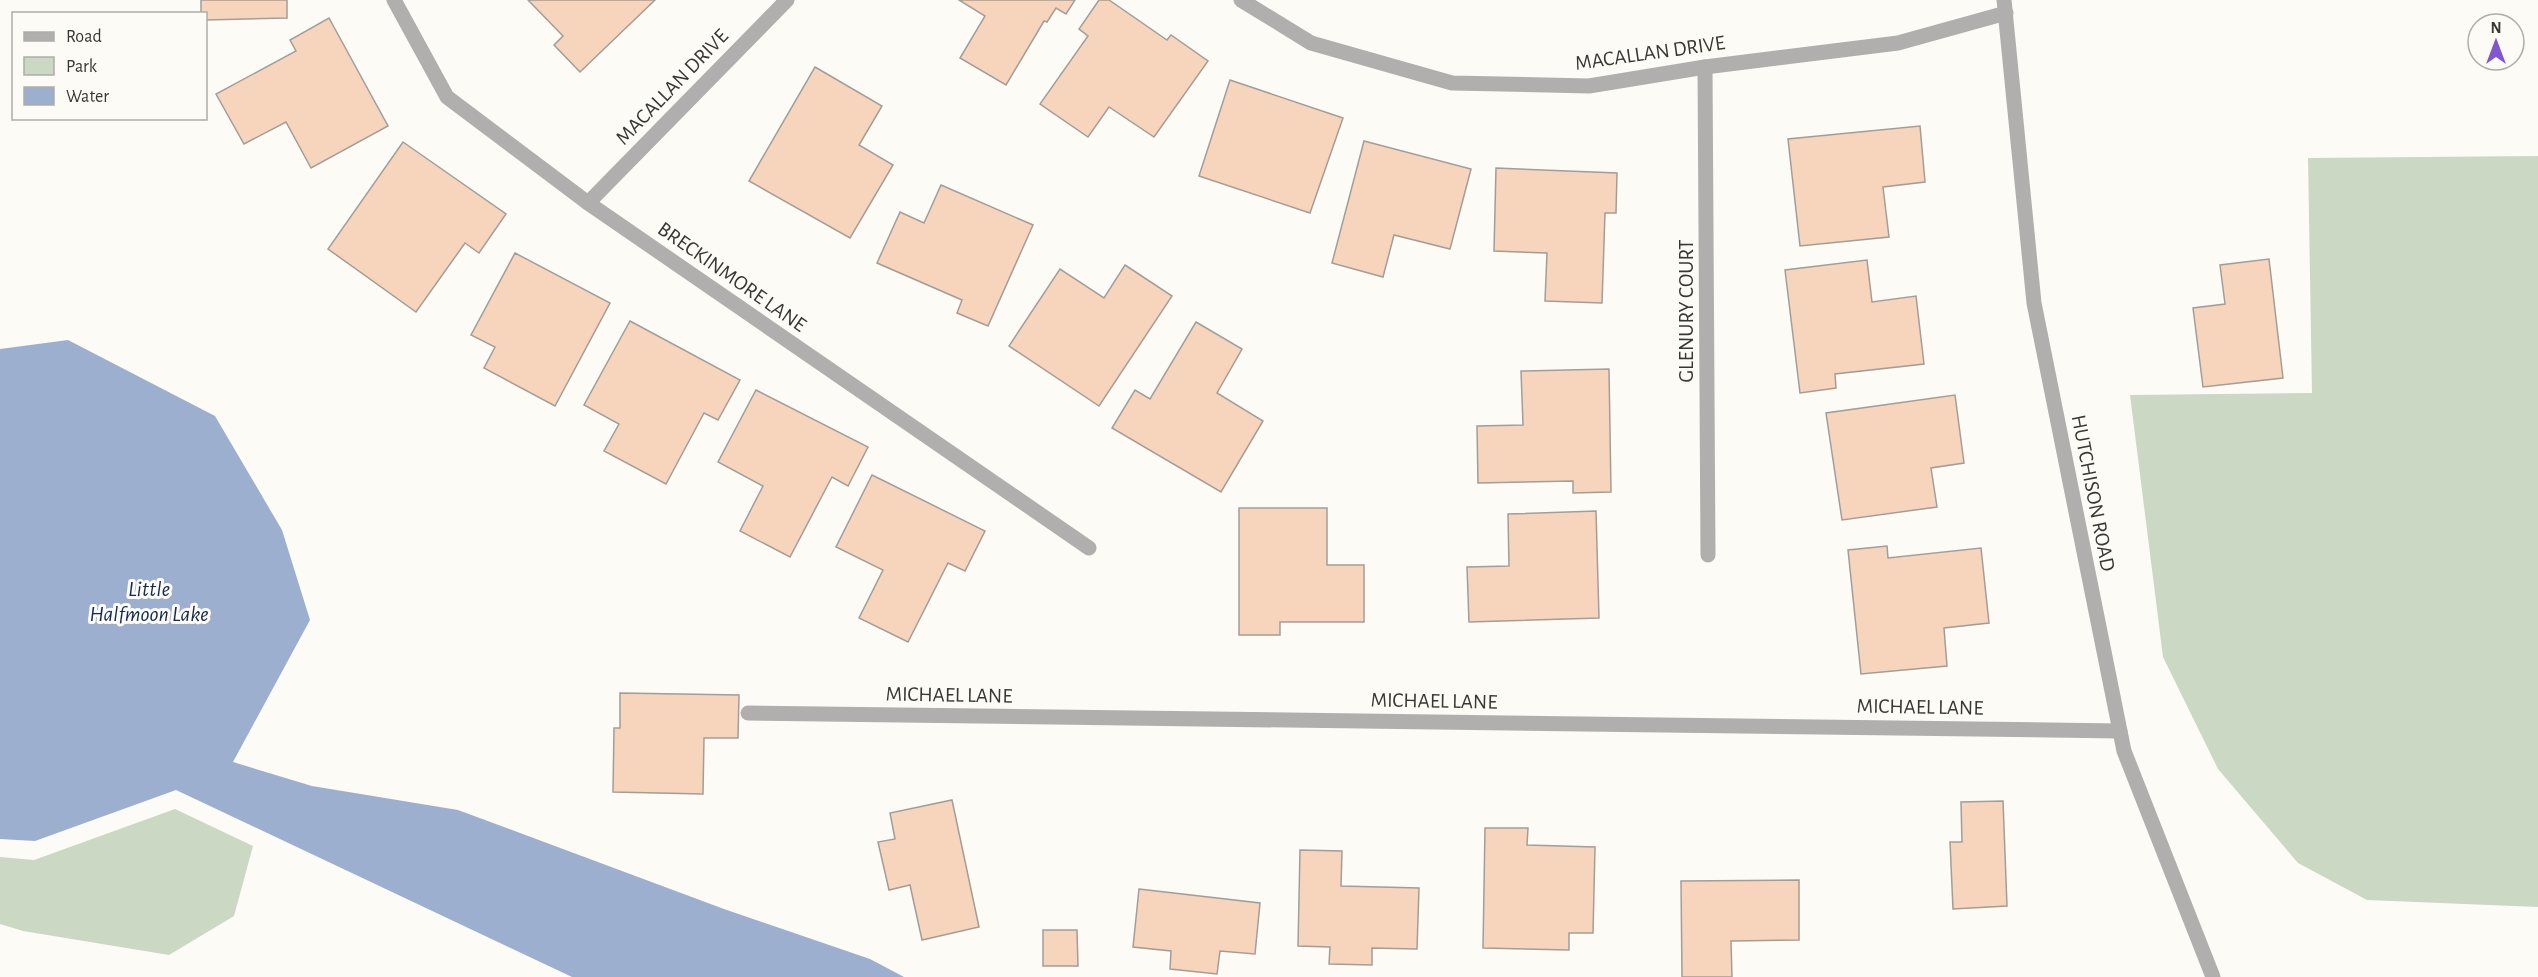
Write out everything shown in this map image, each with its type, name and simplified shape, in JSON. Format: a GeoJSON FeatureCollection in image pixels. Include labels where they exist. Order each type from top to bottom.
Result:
{"type":"FeatureCollection","features":[{"type":"Feature","properties":{"kind":"street","name":"BRECKINMORE LANE"},"geometry":{"type":"LineString","coordinates":[[394,0],[447,97],[588,203],[1089,548]]}},
{"type":"Feature","properties":{"kind":"street","name":"MACALLAN DRIVE"},"geometry":{"type":"LineString","coordinates":[[588,203],[787,0]]}},
{"type":"Feature","properties":{"kind":"street","name":"MACALLAN DRIVE"},"geometry":{"type":"LineString","coordinates":[[1241,0],[1311,43],[1452,83],[1588,86],[1705,67],[1898,43],[2005,7]]}},
{"type":"Feature","properties":{"kind":"street","name":"HUTCHISON ROAD"},"geometry":{"type":"LineString","coordinates":[[2005,7],[2034,303],[2124,751],[2213,977]]}},
{"type":"Feature","properties":{"kind":"street","name":"GLENURY COURT"},"geometry":{"type":"LineString","coordinates":[[1705,67],[1708,555]]}},
{"type":"Feature","properties":{"kind":"street","name":"MICHAEL LANE"},"geometry":{"type":"LineString","coordinates":[[748,713],[2120,731]]}},
{"type":"Feature","properties":{"kind":"green space"},"geometry":{"type":"Polygon","coordinates":[[[2538,156],[2538,907],[2367,900],[2298,863],[2218,769],[2163,657],[2130,395],[2312,393],[2308,158],[2538,156]]]}},
{"type":"Feature","properties":{"kind":"green space"},"geometry":{"type":"Polygon","coordinates":[[[175,809],[253,846],[234,916],[169,955],[23,931],[0,924],[0,857],[34,860],[175,809]]]}},
{"type":"Feature","properties":{"kind":"water","name":"Little Halfmoon Lake"},"geometry":{"type":"Polygon","coordinates":[[[68,340],[215,416],[282,530],[310,620],[233,762],[312,786],[458,810],[724,909],[870,959],[904,977],[572,977],[176,790],[35,841],[0,839],[0,349],[68,340]]]}},
{"type":"Feature","properties":{"kind":"building"},"geometry":{"type":"Polygon","coordinates":[[[201,0],[287,0],[287,18],[207,20],[207,12],[201,12],[201,0]]]}},
{"type":"Feature","properties":{"kind":"building"},"geometry":{"type":"Polygon","coordinates":[[[528,0],[655,0],[580,72],[554,45],[563,36],[528,0]]]}},
{"type":"Feature","properties":{"kind":"building"},"geometry":{"type":"Polygon","coordinates":[[[959,0],[1075,0],[1066,14],[1056,8],[1047,22],[1044,21],[1006,85],[960,58],[985,16],[959,0]]]}},
{"type":"Feature","properties":{"kind":"building"},"geometry":{"type":"Polygon","coordinates":[[[1099,0],[1109,0],[1167,40],[1171,35],[1208,61],[1154,137],[1109,107],[1088,137],[1040,104],[1088,36],[1079,29],[1099,0]]]}},
{"type":"Feature","properties":{"kind":"building"},"geometry":{"type":"Polygon","coordinates":[[[329,18],[388,126],[311,168],[286,122],[244,144],[216,94],[296,51],[290,40],[329,18]]]}},
{"type":"Feature","properties":{"kind":"building"},"geometry":{"type":"Polygon","coordinates":[[[815,67],[882,106],[859,145],[893,165],[850,238],[749,181],[815,67]]]}},
{"type":"Feature","properties":{"kind":"building"},"geometry":{"type":"Polygon","coordinates":[[[1230,80],[1343,118],[1310,213],[1199,176],[1230,80]]]}},
{"type":"Feature","properties":{"kind":"building"},"geometry":{"type":"Polygon","coordinates":[[[1920,126],[1925,182],[1883,187],[1889,237],[1800,246],[1788,139],[1920,126]]]}},
{"type":"Feature","properties":{"kind":"building"},"geometry":{"type":"Polygon","coordinates":[[[1364,141],[1471,169],[1450,249],[1394,235],[1383,277],[1332,263],[1364,141]]]}},
{"type":"Feature","properties":{"kind":"building"},"geometry":{"type":"Polygon","coordinates":[[[403,142],[506,214],[479,253],[465,243],[416,312],[328,249],[403,142]]]}},
{"type":"Feature","properties":{"kind":"building"},"geometry":{"type":"Polygon","coordinates":[[[1496,168],[1617,173],[1616,213],[1605,213],[1602,303],[1545,301],[1547,253],[1494,251],[1496,168]]]}},
{"type":"Feature","properties":{"kind":"building"},"geometry":{"type":"Polygon","coordinates":[[[941,185],[1033,225],[988,326],[957,313],[962,300],[877,263],[900,212],[924,223],[941,185]]]}},
{"type":"Feature","properties":{"kind":"building"},"geometry":{"type":"Polygon","coordinates":[[[515,253],[610,303],[555,406],[484,368],[495,347],[471,335],[515,253]]]}},
{"type":"Feature","properties":{"kind":"building"},"geometry":{"type":"Polygon","coordinates":[[[2269,259],[2283,378],[2203,387],[2193,308],[2225,304],[2220,265],[2269,259]]]}},
{"type":"Feature","properties":{"kind":"building"},"geometry":{"type":"Polygon","coordinates":[[[1867,260],[1872,302],[1916,296],[1924,364],[1835,374],[1836,388],[1800,393],[1785,270],[1867,260]]]}},
{"type":"Feature","properties":{"kind":"building"},"geometry":{"type":"Polygon","coordinates":[[[1125,265],[1172,296],[1099,406],[1009,346],[1060,269],[1104,298],[1125,265]]]}},
{"type":"Feature","properties":{"kind":"building"},"geometry":{"type":"Polygon","coordinates":[[[630,321],[740,380],[718,420],[704,413],[666,484],[604,451],[619,424],[584,405],[630,321]]]}},
{"type":"Feature","properties":{"kind":"building"},"geometry":{"type":"Polygon","coordinates":[[[1196,322],[1242,349],[1217,393],[1263,421],[1221,492],[1112,428],[1135,390],[1150,399],[1196,322]]]}},
{"type":"Feature","properties":{"kind":"building"},"geometry":{"type":"Polygon","coordinates":[[[1609,369],[1611,492],[1573,493],[1573,481],[1478,483],[1477,426],[1523,425],[1521,371],[1609,369]]]}},
{"type":"Feature","properties":{"kind":"building"},"geometry":{"type":"Polygon","coordinates":[[[756,390],[868,447],[848,486],[832,477],[790,557],[740,531],[763,486],[718,462],[756,390]]]}},
{"type":"Feature","properties":{"kind":"building"},"geometry":{"type":"Polygon","coordinates":[[[1955,395],[1964,463],[1931,468],[1937,507],[1842,520],[1826,413],[1955,395]]]}},
{"type":"Feature","properties":{"kind":"building"},"geometry":{"type":"Polygon","coordinates":[[[872,475],[985,531],[965,571],[948,563],[908,642],[859,618],[883,570],[836,547],[872,475]]]}},
{"type":"Feature","properties":{"kind":"building"},"geometry":{"type":"Polygon","coordinates":[[[1239,508],[1327,508],[1327,565],[1364,565],[1364,622],[1280,622],[1280,635],[1239,635],[1239,508]]]}},
{"type":"Feature","properties":{"kind":"building"},"geometry":{"type":"Polygon","coordinates":[[[1596,511],[1599,618],[1469,622],[1467,567],[1509,566],[1508,514],[1596,511]]]}},
{"type":"Feature","properties":{"kind":"building"},"geometry":{"type":"Polygon","coordinates":[[[1887,546],[1888,558],[1981,548],[1989,623],[1944,628],[1947,666],[1861,674],[1848,550],[1887,546]]]}},
{"type":"Feature","properties":{"kind":"building"},"geometry":{"type":"Polygon","coordinates":[[[620,693],[739,695],[738,738],[704,738],[703,794],[613,792],[614,728],[620,728],[620,693]]]}},
{"type":"Feature","properties":{"kind":"building"},"geometry":{"type":"Polygon","coordinates":[[[952,800],[979,927],[922,940],[910,885],[889,890],[878,842],[895,839],[890,813],[952,800]]]}},
{"type":"Feature","properties":{"kind":"building"},"geometry":{"type":"Polygon","coordinates":[[[2003,801],[2007,906],[1953,909],[1950,842],[1962,842],[1961,802],[2003,801]]]}},
{"type":"Feature","properties":{"kind":"building"},"geometry":{"type":"Polygon","coordinates":[[[1485,828],[1528,828],[1527,845],[1595,847],[1593,933],[1569,933],[1569,950],[1483,948],[1485,828]]]}},
{"type":"Feature","properties":{"kind":"building"},"geometry":{"type":"Polygon","coordinates":[[[1300,850],[1342,851],[1341,886],[1419,888],[1417,949],[1372,948],[1372,965],[1329,964],[1330,947],[1298,946],[1300,850]]]}},
{"type":"Feature","properties":{"kind":"building"},"geometry":{"type":"Polygon","coordinates":[[[1799,880],[1799,940],[1731,941],[1732,977],[1682,977],[1681,881],[1799,880]]]}},
{"type":"Feature","properties":{"kind":"building"},"geometry":{"type":"Polygon","coordinates":[[[1139,889],[1260,903],[1255,954],[1220,951],[1217,974],[1170,969],[1171,951],[1133,947],[1139,889]]]}},
{"type":"Feature","properties":{"kind":"building"},"geometry":{"type":"Polygon","coordinates":[[[1043,930],[1077,930],[1078,966],[1043,966],[1043,930]]]}}]}
